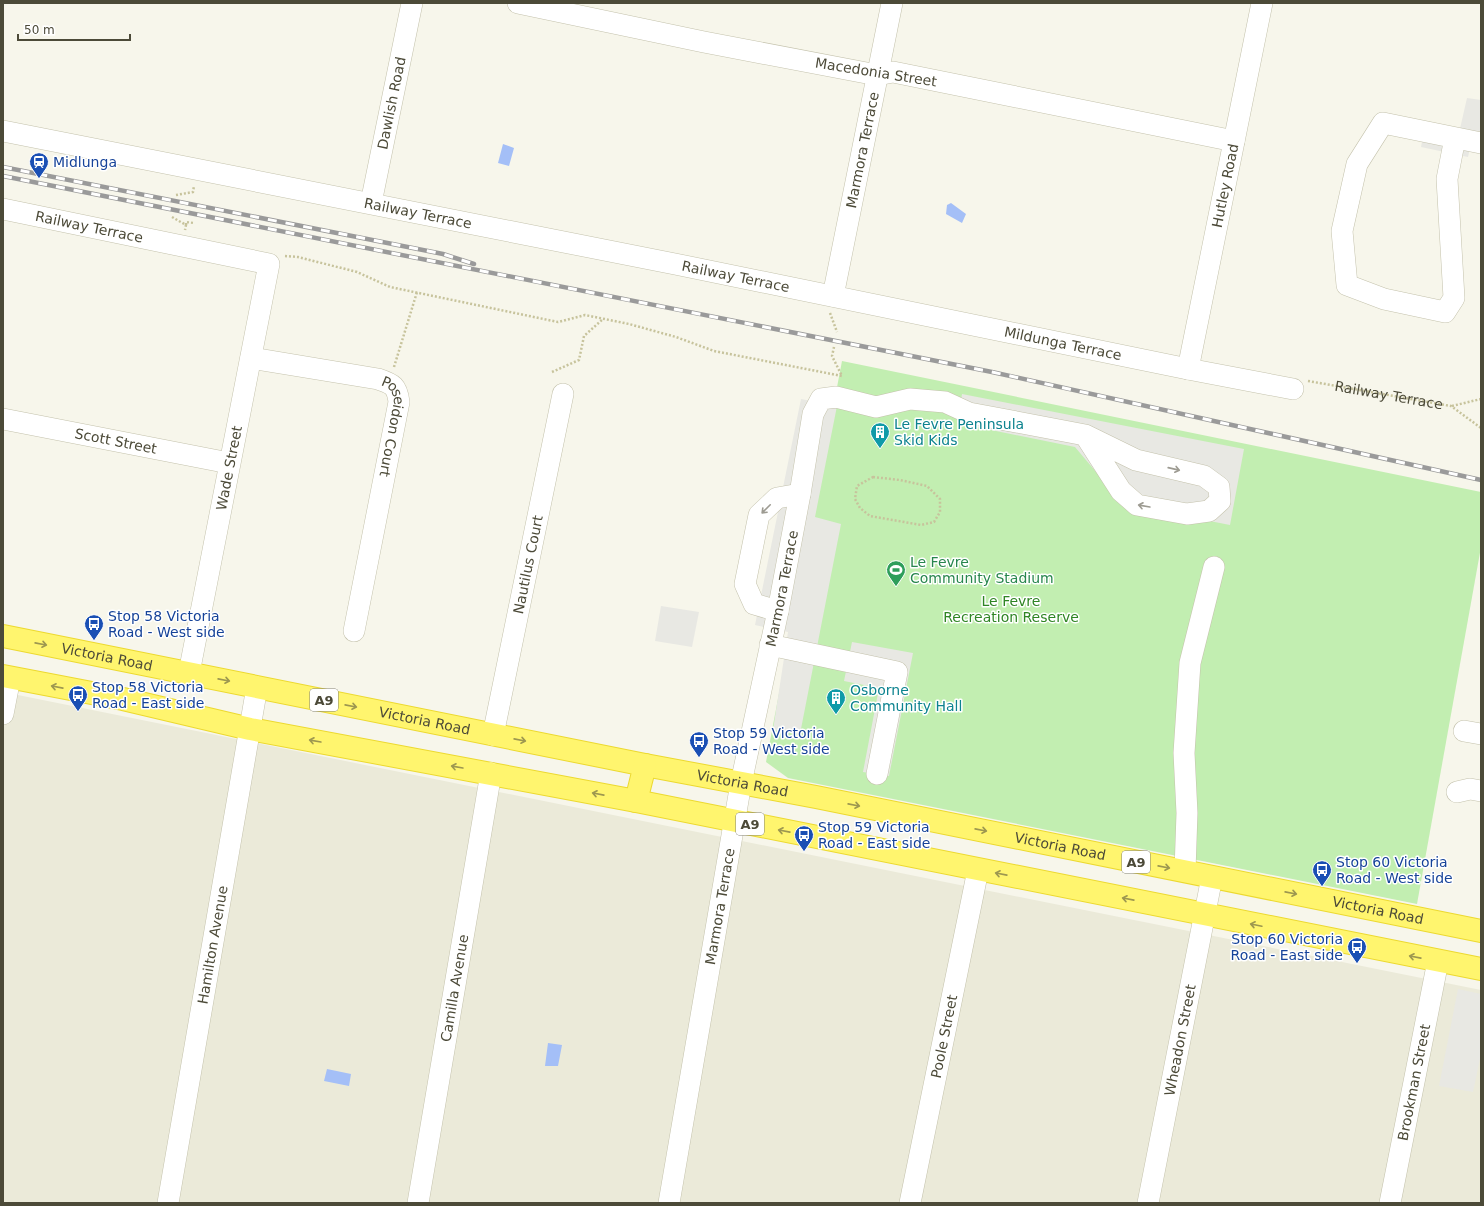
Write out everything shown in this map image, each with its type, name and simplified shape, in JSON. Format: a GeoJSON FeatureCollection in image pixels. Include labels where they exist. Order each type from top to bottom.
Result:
{"type":"FeatureCollection","features":[{"type":"Feature","properties":{"kind":"highway","name":"Victoria Road"},"geometry":{"type":"LineString","coordinates":[[3,636],[493,735],[816,797],[1481,930]]}},
{"type":"Feature","properties":{"kind":"highway","name":"A9"},"geometry":{"type":"LineString","coordinates":[[6,677],[123,699],[250,729],[636,801],[1481,969]]}},
{"type":"Feature","properties":{"kind":"highway"},"geometry":{"type":"LineString","coordinates":[[636,801],[645,765]]}},
{"type":"Feature","properties":{"kind":"street","name":"Dawlish Road"},"geometry":{"type":"LineString","coordinates":[[371,203],[412,3]]}},
{"type":"Feature","properties":{"kind":"street","name":"Macedonia Street"},"geometry":{"type":"LineString","coordinates":[[518,3],[704,42],[877,75],[892,72],[1234,141]]}},
{"type":"Feature","properties":{"kind":"street","name":"Marmora Terrace"},"geometry":{"type":"LineString","coordinates":[[831,303],[892,3]]}},
{"type":"Feature","properties":{"kind":"street","name":"Hutley Road"},"geometry":{"type":"LineString","coordinates":[[1188,369],[1262,3]]}},
{"type":"Feature","properties":{"kind":"street"},"geometry":{"type":"LineString","coordinates":[[1455,138],[1446,180],[1454,298],[1445,312],[1384,299],[1347,285],[1342,231],[1357,164],[1383,124],[1481,143]]}},
{"type":"Feature","properties":{"kind":"street","name":"Railway Terrace"},"geometry":{"type":"LineString","coordinates":[[3,131],[371,203],[831,303]]}},
{"type":"Feature","properties":{"kind":"street","name":"Railway Terrace"},"geometry":{"type":"LineString","coordinates":[[3,209],[277,260]]}},
{"type":"Feature","properties":{"kind":"street","name":"Wade Street"},"geometry":{"type":"LineString","coordinates":[[189,673],[252,358],[277,260]]}},
{"type":"Feature","properties":{"kind":"street","name":"Mildunga Terrace"},"geometry":{"type":"LineString","coordinates":[[831,303],[1293,389]]}},
{"type":"Feature","properties":{"kind":"street","name":"Poseidon Court"},"geometry":{"type":"LineString","coordinates":[[252,358],[378,379],[389,383],[397,391],[399,402],[354,631]]}},
{"type":"Feature","properties":{"kind":"street","name":"Nautilus Court"},"geometry":{"type":"LineString","coordinates":[[493,735],[564,394]]}},
{"type":"Feature","properties":{"kind":"street","name":"Marmora Terrace"},"geometry":{"type":"LineString","coordinates":[[669,1203],[741,783],[778,611],[813,414],[821,399],[836,397],[876,407],[910,399],[946,402],[969,413],[1085,434]]}},
{"type":"Feature","properties":{"kind":"street","name":"Scott Street"},"geometry":{"type":"LineString","coordinates":[[3,419],[230,463]]}},
{"type":"Feature","properties":{"kind":"street"},"geometry":{"type":"LineString","coordinates":[[1085,434],[1136,460],[1204,476],[1219,487],[1220,501],[1209,511],[1187,514],[1137,505],[1121,491],[1085,434]]}},
{"type":"Feature","properties":{"kind":"street"},"geometry":{"type":"LineString","coordinates":[[778,611],[754,604],[745,584],[759,515],[777,498],[800,494]]}},
{"type":"Feature","properties":{"kind":"street"},"geometry":{"type":"LineString","coordinates":[[1185,871],[1187,813],[1184,753],[1190,663],[1214,567]]}},
{"type":"Feature","properties":{"kind":"street"},"geometry":{"type":"LineString","coordinates":[[770,644],[897,672],[877,774]]}},
{"type":"Feature","properties":{"kind":"street"},"geometry":{"type":"LineString","coordinates":[[3,714],[6,677]]}},
{"type":"Feature","properties":{"kind":"street","name":"Hamilton Avenue"},"geometry":{"type":"LineString","coordinates":[[168,1203],[257,687]]}},
{"type":"Feature","properties":{"kind":"street","name":"Camilla Avenue"},"geometry":{"type":"LineString","coordinates":[[418,1203],[491,773]]}},
{"type":"Feature","properties":{"kind":"street"},"geometry":{"type":"LineString","coordinates":[[1457,792],[1470,789],[1481,791]]}},
{"type":"Feature","properties":{"kind":"street","name":"Poole Street"},"geometry":{"type":"LineString","coordinates":[[910,1203],[978,870]]}},
{"type":"Feature","properties":{"kind":"street","name":"Wheadon Street"},"geometry":{"type":"LineString","coordinates":[[1148,1203],[1212,877]]}},
{"type":"Feature","properties":{"kind":"street","name":"Brookman Street"},"geometry":{"type":"LineString","coordinates":[[1390,1203],[1438,961]]}},
{"type":"Feature","properties":{"kind":"path"},"geometry":{"type":"LineString","coordinates":[[186,225],[186,222],[194,223]]}},
{"type":"Feature","properties":{"kind":"path"},"geometry":{"type":"LineString","coordinates":[[277,260],[298,257],[357,272],[390,287],[558,322],[585,315],[630,324],[676,337],[714,351],[842,376],[832,356],[834,347]]}},
{"type":"Feature","properties":{"kind":"path"},"geometry":{"type":"LineString","coordinates":[[389,383],[417,292]]}},
{"type":"Feature","properties":{"kind":"path"},"geometry":{"type":"LineString","coordinates":[[831,303],[837,332]]}},
{"type":"Feature","properties":{"kind":"path"},"geometry":{"type":"LineString","coordinates":[[552,372],[579,360],[584,336],[604,319]]}},
{"type":"Feature","properties":{"kind":"path","name":"Railway Terrace"},"geometry":{"type":"LineString","coordinates":[[1293,389],[1304,380],[1451,406],[1481,428]]}},
{"type":"Feature","properties":{"kind":"path"},"geometry":{"type":"LineString","coordinates":[[1451,406],[1481,400]]}},
{"type":"Feature","properties":{"kind":"path"},"geometry":{"type":"LineString","coordinates":[[873,477],[900,480],[927,486],[940,499],[940,512],[934,522],[921,525],[870,516],[860,508],[855,499],[858,486],[873,477]]}},
{"type":"Feature","properties":{"kind":"shaded area"},"geometry":{"type":"Polygon","coordinates":[[[1467,98],[1481,100],[1481,151],[1470,148],[1468,157],[1421,147],[1425,125],[1459,133],[1467,98]]]}},
{"type":"Feature","properties":{"kind":"shaded area"},"geometry":{"type":"Polygon","coordinates":[[[962,394],[1244,449],[1230,525],[1123,504],[1075,447],[957,423],[962,394]]]}},
{"type":"Feature","properties":{"kind":"shaded area"},"geometry":{"type":"Polygon","coordinates":[[[801,399],[837,406],[815,517],[841,524],[800,734],[773,730],[788,632],[755,625],[801,399]]]}},
{"type":"Feature","properties":{"kind":"shaded area"},"geometry":{"type":"Polygon","coordinates":[[[661,606],[699,612],[692,647],[655,641],[661,606]]]}},
{"type":"Feature","properties":{"kind":"shaded area"},"geometry":{"type":"Polygon","coordinates":[[[852,642],[913,653],[889,776],[863,772],[879,688],[844,681],[852,642]]]}},
{"type":"Feature","properties":{"kind":"shaded area"},"geometry":{"type":"Polygon","coordinates":[[[3,692],[1481,990],[1481,1203],[3,1203],[3,692]]]}},
{"type":"Feature","properties":{"kind":"shaded area"},"geometry":{"type":"Polygon","coordinates":[[[1458,989],[1481,994],[1481,1054],[1473,1092],[1439,1086],[1458,989]]]}},
{"type":"Feature","properties":{"kind":"green space","name":"Le Fevre Recreation Reserve"},"geometry":{"type":"Polygon","coordinates":[[[842,361],[1481,492],[1481,547],[1417,904],[788,778],[766,762],[842,361]]]}},
{"type":"Feature","properties":{"kind":"water"},"geometry":{"type":"Polygon","coordinates":[[[503,144],[514,148],[509,166],[498,163],[503,144]]]}},
{"type":"Feature","properties":{"kind":"water"},"geometry":{"type":"Polygon","coordinates":[[[951,203],[966,214],[962,223],[946,214],[947,205],[951,203]]]}},
{"type":"Feature","properties":{"kind":"water"},"geometry":{"type":"Polygon","coordinates":[[[548,1043],[562,1045],[558,1066],[545,1066],[548,1043]]]}},
{"type":"Feature","properties":{"kind":"water"},"geometry":{"type":"Polygon","coordinates":[[[327,1069],[351,1074],[349,1086],[324,1081],[327,1069]]]}},
{"type":"Feature","properties":{"kind":"railway"},"geometry":{"type":"LineString","coordinates":[[3,167],[443,254],[474,264]]}},
{"type":"Feature","properties":{"kind":"railway"},"geometry":{"type":"LineString","coordinates":[[3,176],[992,372],[1481,480]]}},
{"type":"Feature","properties":{"kind":"place","name":"Midlunga"},"geometry":{"type":"Point","coordinates":[39,179]}},
{"type":"Feature","properties":{"kind":"place","name":"Le Fevre Peninsula Skid Kids"},"geometry":{"type":"Point","coordinates":[880,449]}},
{"type":"Feature","properties":{"kind":"place","name":"Le Fevre Community Stadium"},"geometry":{"type":"Point","coordinates":[896,587]}},
{"type":"Feature","properties":{"kind":"place","name":"Stop 58 Victoria Road - West side"},"geometry":{"type":"Point","coordinates":[94,641]}},
{"type":"Feature","properties":{"kind":"place","name":"Stop 58 Victoria Road - East side"},"geometry":{"type":"Point","coordinates":[78,712]}},
{"type":"Feature","properties":{"kind":"place","name":"Osborne Community Hall"},"geometry":{"type":"Point","coordinates":[836,715]}},
{"type":"Feature","properties":{"kind":"place","name":"Stop 59 Victoria Road - West side"},"geometry":{"type":"Point","coordinates":[699,758]}},
{"type":"Feature","properties":{"kind":"place","name":"Stop 59 Victoria Road - East side"},"geometry":{"type":"Point","coordinates":[804,852]}},
{"type":"Feature","properties":{"kind":"place","name":"Stop 60 Victoria Road - West side"},"geometry":{"type":"Point","coordinates":[1322,887]}},
{"type":"Feature","properties":{"kind":"place","name":"Stop 60 Victoria Road - East side"},"geometry":{"type":"Point","coordinates":[1357,964]}}]}
